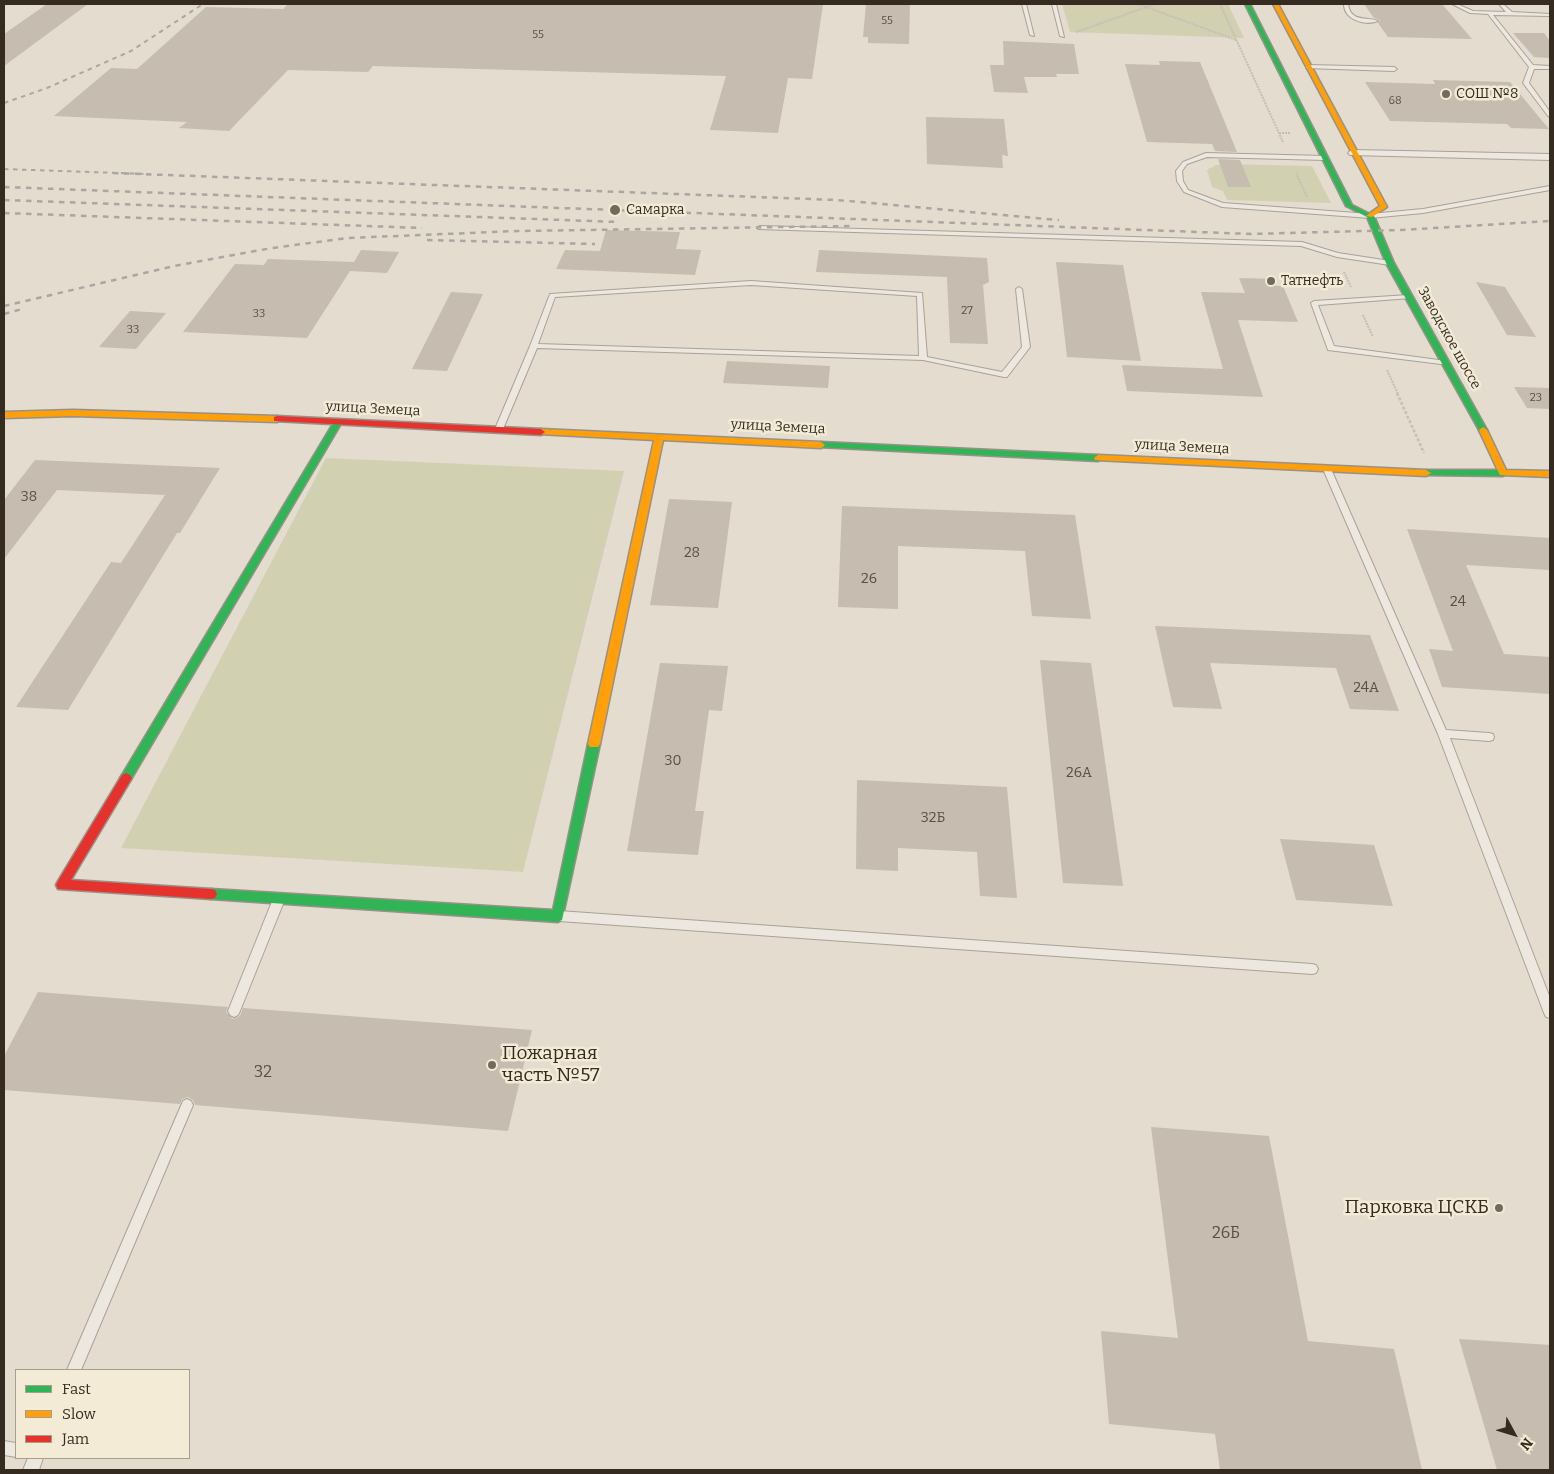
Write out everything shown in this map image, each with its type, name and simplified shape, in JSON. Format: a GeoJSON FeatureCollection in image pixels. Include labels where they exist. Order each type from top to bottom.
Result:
{"type":"FeatureCollection","features":[{"type":"Feature","properties":{"kind":"street"},"geometry":{"type":"LineString","coordinates":[[1247,4],[1350,206],[1370,216],[1384,207],[1275,4]]}},
{"type":"Feature","properties":{"kind":"street"},"geometry":{"type":"LineString","coordinates":[[1354,153],[1550,157]]}},
{"type":"Feature","properties":{"kind":"street","name":"Заводское шоссе"},"geometry":{"type":"LineString","coordinates":[[1370,216],[1390,263],[1485,433],[1503,473]]}},
{"type":"Feature","properties":{"kind":"street","name":"улица Земеца"},"geometry":{"type":"LineString","coordinates":[[4,415],[73,412],[182,415],[1327,469],[1434,473],[1550,474]]}},
{"type":"Feature","properties":{"kind":"street"},"geometry":{"type":"LineString","coordinates":[[338,422],[62,885],[558,916],[659,437]]}},
{"type":"Feature","properties":{"kind":"lane"},"geometry":{"type":"LineString","coordinates":[[1024,4],[1032,35]]}},
{"type":"Feature","properties":{"kind":"lane"},"geometry":{"type":"LineString","coordinates":[[1054,4],[1062,36]]}},
{"type":"Feature","properties":{"kind":"lane"},"geometry":{"type":"LineString","coordinates":[[1346,4],[1349,15],[1359,20],[1376,21]]}},
{"type":"Feature","properties":{"kind":"lane"},"geometry":{"type":"LineString","coordinates":[[1454,4],[1472,12],[1550,15]]}},
{"type":"Feature","properties":{"kind":"lane"},"geometry":{"type":"LineString","coordinates":[[1501,4],[1511,14]]}},
{"type":"Feature","properties":{"kind":"lane"},"geometry":{"type":"LineString","coordinates":[[1489,13],[1532,67]]}},
{"type":"Feature","properties":{"kind":"lane"},"geometry":{"type":"LineString","coordinates":[[1308,67],[1394,69]]}},
{"type":"Feature","properties":{"kind":"lane"},"geometry":{"type":"LineString","coordinates":[[1532,67],[1550,67]]}},
{"type":"Feature","properties":{"kind":"lane"},"geometry":{"type":"LineString","coordinates":[[1532,67],[1526,83],[1550,115]]}},
{"type":"Feature","properties":{"kind":"lane"},"geometry":{"type":"LineString","coordinates":[[1325,158],[1206,155],[1185,164],[1179,172],[1180,181],[1186,191],[1222,205],[1370,216],[1423,212],[1550,188]]}},
{"type":"Feature","properties":{"kind":"lane"},"geometry":{"type":"LineString","coordinates":[[760,228],[1302,244],[1337,255],[1390,263]]}},
{"type":"Feature","properties":{"kind":"lane"},"geometry":{"type":"LineString","coordinates":[[499,429],[534,346],[552,295],[752,283],[920,294],[923,358]]}},
{"type":"Feature","properties":{"kind":"lane"},"geometry":{"type":"LineString","coordinates":[[534,346],[923,358],[1004,376],[1026,347],[1018,289]]}},
{"type":"Feature","properties":{"kind":"lane"},"geometry":{"type":"LineString","coordinates":[[1409,297],[1314,303],[1331,348],[1446,363]]}},
{"type":"Feature","properties":{"kind":"lane"},"geometry":{"type":"LineString","coordinates":[[1327,469],[1443,734],[1550,1013]]}},
{"type":"Feature","properties":{"kind":"lane"},"geometry":{"type":"LineString","coordinates":[[1443,734],[1489,737]]}},
{"type":"Feature","properties":{"kind":"lane"},"geometry":{"type":"LineString","coordinates":[[234,1011],[280,898]]}},
{"type":"Feature","properties":{"kind":"lane"},"geometry":{"type":"LineString","coordinates":[[556,916],[1312,969]]}},
{"type":"Feature","properties":{"kind":"lane"},"geometry":{"type":"LineString","coordinates":[[74,1369],[187,1105]]}},
{"type":"Feature","properties":{"kind":"path"},"geometry":{"type":"LineString","coordinates":[[1138,4],[1236,40]]}},
{"type":"Feature","properties":{"kind":"path"},"geometry":{"type":"LineString","coordinates":[[1074,33],[1155,4]]}},
{"type":"Feature","properties":{"kind":"green space"},"geometry":{"type":"Polygon","coordinates":[[[1062,4],[1228,4],[1244,38],[1070,32],[1062,4]]]}},
{"type":"Feature","properties":{"kind":"green space"},"geometry":{"type":"Polygon","coordinates":[[[1216,165],[1312,166],[1331,203],[1227,200],[1223,191],[1212,187],[1207,170],[1216,165]]]}},
{"type":"Feature","properties":{"kind":"green space"},"geometry":{"type":"Polygon","coordinates":[[[326,458],[624,471],[523,872],[121,848],[326,458]]]}},
{"type":"Feature","properties":{"kind":"building"},"geometry":{"type":"Polygon","coordinates":[[[47,4],[88,4],[4,66],[4,34],[47,4]]]}},
{"type":"Feature","properties":{"kind":"building"},"geometry":{"type":"Polygon","coordinates":[[[288,4],[823,4],[812,79],[788,78],[778,133],[710,130],[726,76],[373,66],[368,72],[288,70],[229,131],[179,128],[187,122],[54,116],[111,68],[137,69],[206,7],[283,9],[288,4]]]}},
{"type":"Feature","properties":{"kind":"building"},"geometry":{"type":"Polygon","coordinates":[[[866,4],[910,4],[909,44],[868,43],[868,37],[863,37],[866,4]]]}},
{"type":"Feature","properties":{"kind":"building"},"geometry":{"type":"Polygon","coordinates":[[[1364,4],[1442,4],[1472,39],[1388,37],[1378,23],[1380,20],[1374,18],[1364,4]]]}},
{"type":"Feature","properties":{"kind":"building"},"geometry":{"type":"Polygon","coordinates":[[[1513,33],[1544,33],[1550,41],[1550,58],[1534,57],[1513,33]]]}},
{"type":"Feature","properties":{"kind":"building"},"geometry":{"type":"Polygon","coordinates":[[[1003,41],[1074,44],[1079,74],[1056,74],[1057,77],[1024,77],[1028,93],[994,92],[990,65],[1004,65],[1003,41]]]}},
{"type":"Feature","properties":{"kind":"building"},"geometry":{"type":"Polygon","coordinates":[[[1159,61],[1200,62],[1237,152],[1215,151],[1212,144],[1147,142],[1125,64],[1160,65],[1159,61]]]}},
{"type":"Feature","properties":{"kind":"building"},"geometry":{"type":"Polygon","coordinates":[[[1433,80],[1510,82],[1549,129],[1511,128],[1507,124],[1390,121],[1365,82],[1435,84],[1433,80]]]}},
{"type":"Feature","properties":{"kind":"building"},"geometry":{"type":"Polygon","coordinates":[[[926,117],[1004,119],[1008,156],[1002,155],[1003,168],[927,164],[926,117]]]}},
{"type":"Feature","properties":{"kind":"building"},"geometry":{"type":"Polygon","coordinates":[[[1218,159],[1240,160],[1251,187],[1228,187],[1218,159]]]}},
{"type":"Feature","properties":{"kind":"building"},"geometry":{"type":"Polygon","coordinates":[[[606,230],[680,232],[676,249],[701,250],[695,275],[556,269],[565,250],[600,251],[606,230]]]}},
{"type":"Feature","properties":{"kind":"building"},"geometry":{"type":"Polygon","coordinates":[[[361,250],[399,252],[387,273],[350,271],[307,338],[183,332],[235,264],[264,265],[268,259],[354,262],[361,250]]]}},
{"type":"Feature","properties":{"kind":"building"},"geometry":{"type":"Polygon","coordinates":[[[819,250],[987,258],[989,282],[983,285],[988,344],[950,343],[947,277],[816,272],[819,250]]]}},
{"type":"Feature","properties":{"kind":"building"},"geometry":{"type":"Polygon","coordinates":[[[1056,262],[1123,265],[1141,361],[1067,357],[1056,262]]]}},
{"type":"Feature","properties":{"kind":"building"},"geometry":{"type":"Polygon","coordinates":[[[1239,278],[1274,279],[1276,286],[1283,286],[1298,322],[1238,320],[1263,397],[1127,391],[1122,365],[1223,369],[1201,292],[1245,293],[1239,278]]]}},
{"type":"Feature","properties":{"kind":"building"},"geometry":{"type":"Polygon","coordinates":[[[1476,282],[1505,287],[1536,337],[1507,335],[1476,282]]]}},
{"type":"Feature","properties":{"kind":"building"},"geometry":{"type":"Polygon","coordinates":[[[451,292],[483,294],[447,371],[412,369],[451,292]]]}},
{"type":"Feature","properties":{"kind":"building"},"geometry":{"type":"Polygon","coordinates":[[[130,311],[166,313],[136,349],[99,347],[130,311]]]}},
{"type":"Feature","properties":{"kind":"building"},"geometry":{"type":"Polygon","coordinates":[[[727,361],[830,366],[828,388],[723,383],[727,361]]]}},
{"type":"Feature","properties":{"kind":"building"},"geometry":{"type":"Polygon","coordinates":[[[1514,387],[1550,388],[1550,409],[1527,408],[1514,387]]]}},
{"type":"Feature","properties":{"kind":"building"},"geometry":{"type":"Polygon","coordinates":[[[35,460],[220,468],[180,533],[177,533],[68,710],[16,707],[111,562],[121,563],[165,495],[57,490],[4,559],[4,500],[35,460]]]}},
{"type":"Feature","properties":{"kind":"building"},"geometry":{"type":"Polygon","coordinates":[[[669,499],[732,502],[718,608],[650,605],[669,499]]]}},
{"type":"Feature","properties":{"kind":"building"},"geometry":{"type":"Polygon","coordinates":[[[842,506],[1075,515],[1091,619],[1032,616],[1025,551],[898,546],[898,609],[838,607],[842,506]]]}},
{"type":"Feature","properties":{"kind":"building"},"geometry":{"type":"Polygon","coordinates":[[[1407,529],[1550,538],[1550,570],[1466,565],[1504,654],[1550,657],[1550,694],[1442,687],[1429,649],[1453,651],[1407,529]]]}},
{"type":"Feature","properties":{"kind":"building"},"geometry":{"type":"Polygon","coordinates":[[[1155,626],[1370,635],[1399,711],[1350,709],[1336,668],[1210,663],[1222,709],[1173,707],[1155,626]]]}},
{"type":"Feature","properties":{"kind":"building"},"geometry":{"type":"Polygon","coordinates":[[[1040,660],[1091,663],[1123,886],[1063,883],[1040,660]]]}},
{"type":"Feature","properties":{"kind":"building"},"geometry":{"type":"Polygon","coordinates":[[[660,663],[728,666],[722,711],[709,710],[695,811],[704,811],[698,855],[627,851],[660,663]]]}},
{"type":"Feature","properties":{"kind":"building"},"geometry":{"type":"Polygon","coordinates":[[[857,780],[1007,787],[1017,898],[980,896],[977,852],[898,848],[898,871],[856,869],[857,780]]]}},
{"type":"Feature","properties":{"kind":"building"},"geometry":{"type":"Polygon","coordinates":[[[1280,839],[1374,845],[1393,906],[1296,900],[1280,839]]]}},
{"type":"Feature","properties":{"kind":"building"},"geometry":{"type":"Polygon","coordinates":[[[38,992],[228,1007],[226,1012],[233,1019],[240,1016],[243,1008],[532,1030],[508,1131],[195,1105],[193,1100],[188,1097],[182,1099],[180,1104],[4,1090],[4,1056],[38,992]]]}},
{"type":"Feature","properties":{"kind":"building"},"geometry":{"type":"Polygon","coordinates":[[[1151,1127],[1269,1136],[1308,1341],[1394,1349],[1422,1470],[1220,1470],[1215,1434],[1109,1424],[1101,1331],[1178,1338],[1151,1127]]]}},
{"type":"Feature","properties":{"kind":"building"},"geometry":{"type":"Polygon","coordinates":[[[1459,1339],[1550,1345],[1550,1470],[1497,1470],[1459,1339]]]}},
{"type":"Feature","properties":{"kind":"railway"},"geometry":{"type":"LineString","coordinates":[[4,103],[47,88],[131,51],[203,4]]}},
{"type":"Feature","properties":{"kind":"railway"},"geometry":{"type":"LineString","coordinates":[[4,169],[147,174]]}},
{"type":"Feature","properties":{"kind":"railway"},"geometry":{"type":"LineString","coordinates":[[113,173],[837,200],[1059,220]]}},
{"type":"Feature","properties":{"kind":"railway"},"geometry":{"type":"LineString","coordinates":[[4,187],[1251,234],[1401,230],[1550,221]]}},
{"type":"Feature","properties":{"kind":"railway"},"geometry":{"type":"LineString","coordinates":[[4,200],[619,222]]}},
{"type":"Feature","properties":{"kind":"railway"},"geometry":{"type":"LineString","coordinates":[[4,213],[422,228]]}},
{"type":"Feature","properties":{"kind":"railway"},"geometry":{"type":"LineString","coordinates":[[4,306],[174,266],[272,248],[348,238],[517,231],[853,226]]}},
{"type":"Feature","properties":{"kind":"railway"},"geometry":{"type":"LineString","coordinates":[[427,240],[595,244]]}},
{"type":"Feature","properties":{"kind":"railway"},"geometry":{"type":"LineString","coordinates":[[4,314],[22,309]]}},
{"type":"Feature","properties":{"kind":"traffic: fast"},"geometry":{"type":"LineString","coordinates":[[1247,4],[1349,206],[1370,216],[1390,263],[1483,430]]}},
{"type":"Feature","properties":{"kind":"traffic: fast"},"geometry":{"type":"LineString","coordinates":[[126,778],[338,422]]}},
{"type":"Feature","properties":{"kind":"traffic: fast"},"geometry":{"type":"LineString","coordinates":[[821,445],[1098,458]]}},
{"type":"Feature","properties":{"kind":"traffic: fast"},"geometry":{"type":"LineString","coordinates":[[1426,473],[1503,473]]}},
{"type":"Feature","properties":{"kind":"traffic: fast"},"geometry":{"type":"LineString","coordinates":[[211,894],[558,916],[594,744]]}},
{"type":"Feature","properties":{"kind":"traffic: slow"},"geometry":{"type":"LineString","coordinates":[[1275,4],[1384,207],[1370,216]]}},
{"type":"Feature","properties":{"kind":"traffic: slow"},"geometry":{"type":"LineString","coordinates":[[4,415],[73,413],[277,419]]}},
{"type":"Feature","properties":{"kind":"traffic: slow"},"geometry":{"type":"LineString","coordinates":[[1483,430],[1503,473],[1550,474]]}},
{"type":"Feature","properties":{"kind":"traffic: slow"},"geometry":{"type":"LineString","coordinates":[[541,432],[821,445]]}},
{"type":"Feature","properties":{"kind":"traffic: slow"},"geometry":{"type":"LineString","coordinates":[[594,744],[659,437]]}},
{"type":"Feature","properties":{"kind":"traffic: slow"},"geometry":{"type":"LineString","coordinates":[[1098,458],[1426,473]]}},
{"type":"Feature","properties":{"kind":"traffic: jam"},"geometry":{"type":"LineString","coordinates":[[277,419],[541,432]]}},
{"type":"Feature","properties":{"kind":"traffic: jam"},"geometry":{"type":"LineString","coordinates":[[126,778],[62,885],[211,894]]}},
{"type":"Feature","properties":{"kind":"place","name":"СОШ №8"},"geometry":{"type":"Point","coordinates":[1446,94]}},
{"type":"Feature","properties":{"kind":"place","name":"Самарка"},"geometry":{"type":"Point","coordinates":[615,210]}},
{"type":"Feature","properties":{"kind":"place","name":"Татнефть"},"geometry":{"type":"Point","coordinates":[1271,281]}},
{"type":"Feature","properties":{"kind":"place","name":"Пожарная часть №57"},"geometry":{"type":"Point","coordinates":[492,1065]}},
{"type":"Feature","properties":{"kind":"place","name":"Парковка ЦСКБ"},"geometry":{"type":"Point","coordinates":[1499,1208]}}]}
